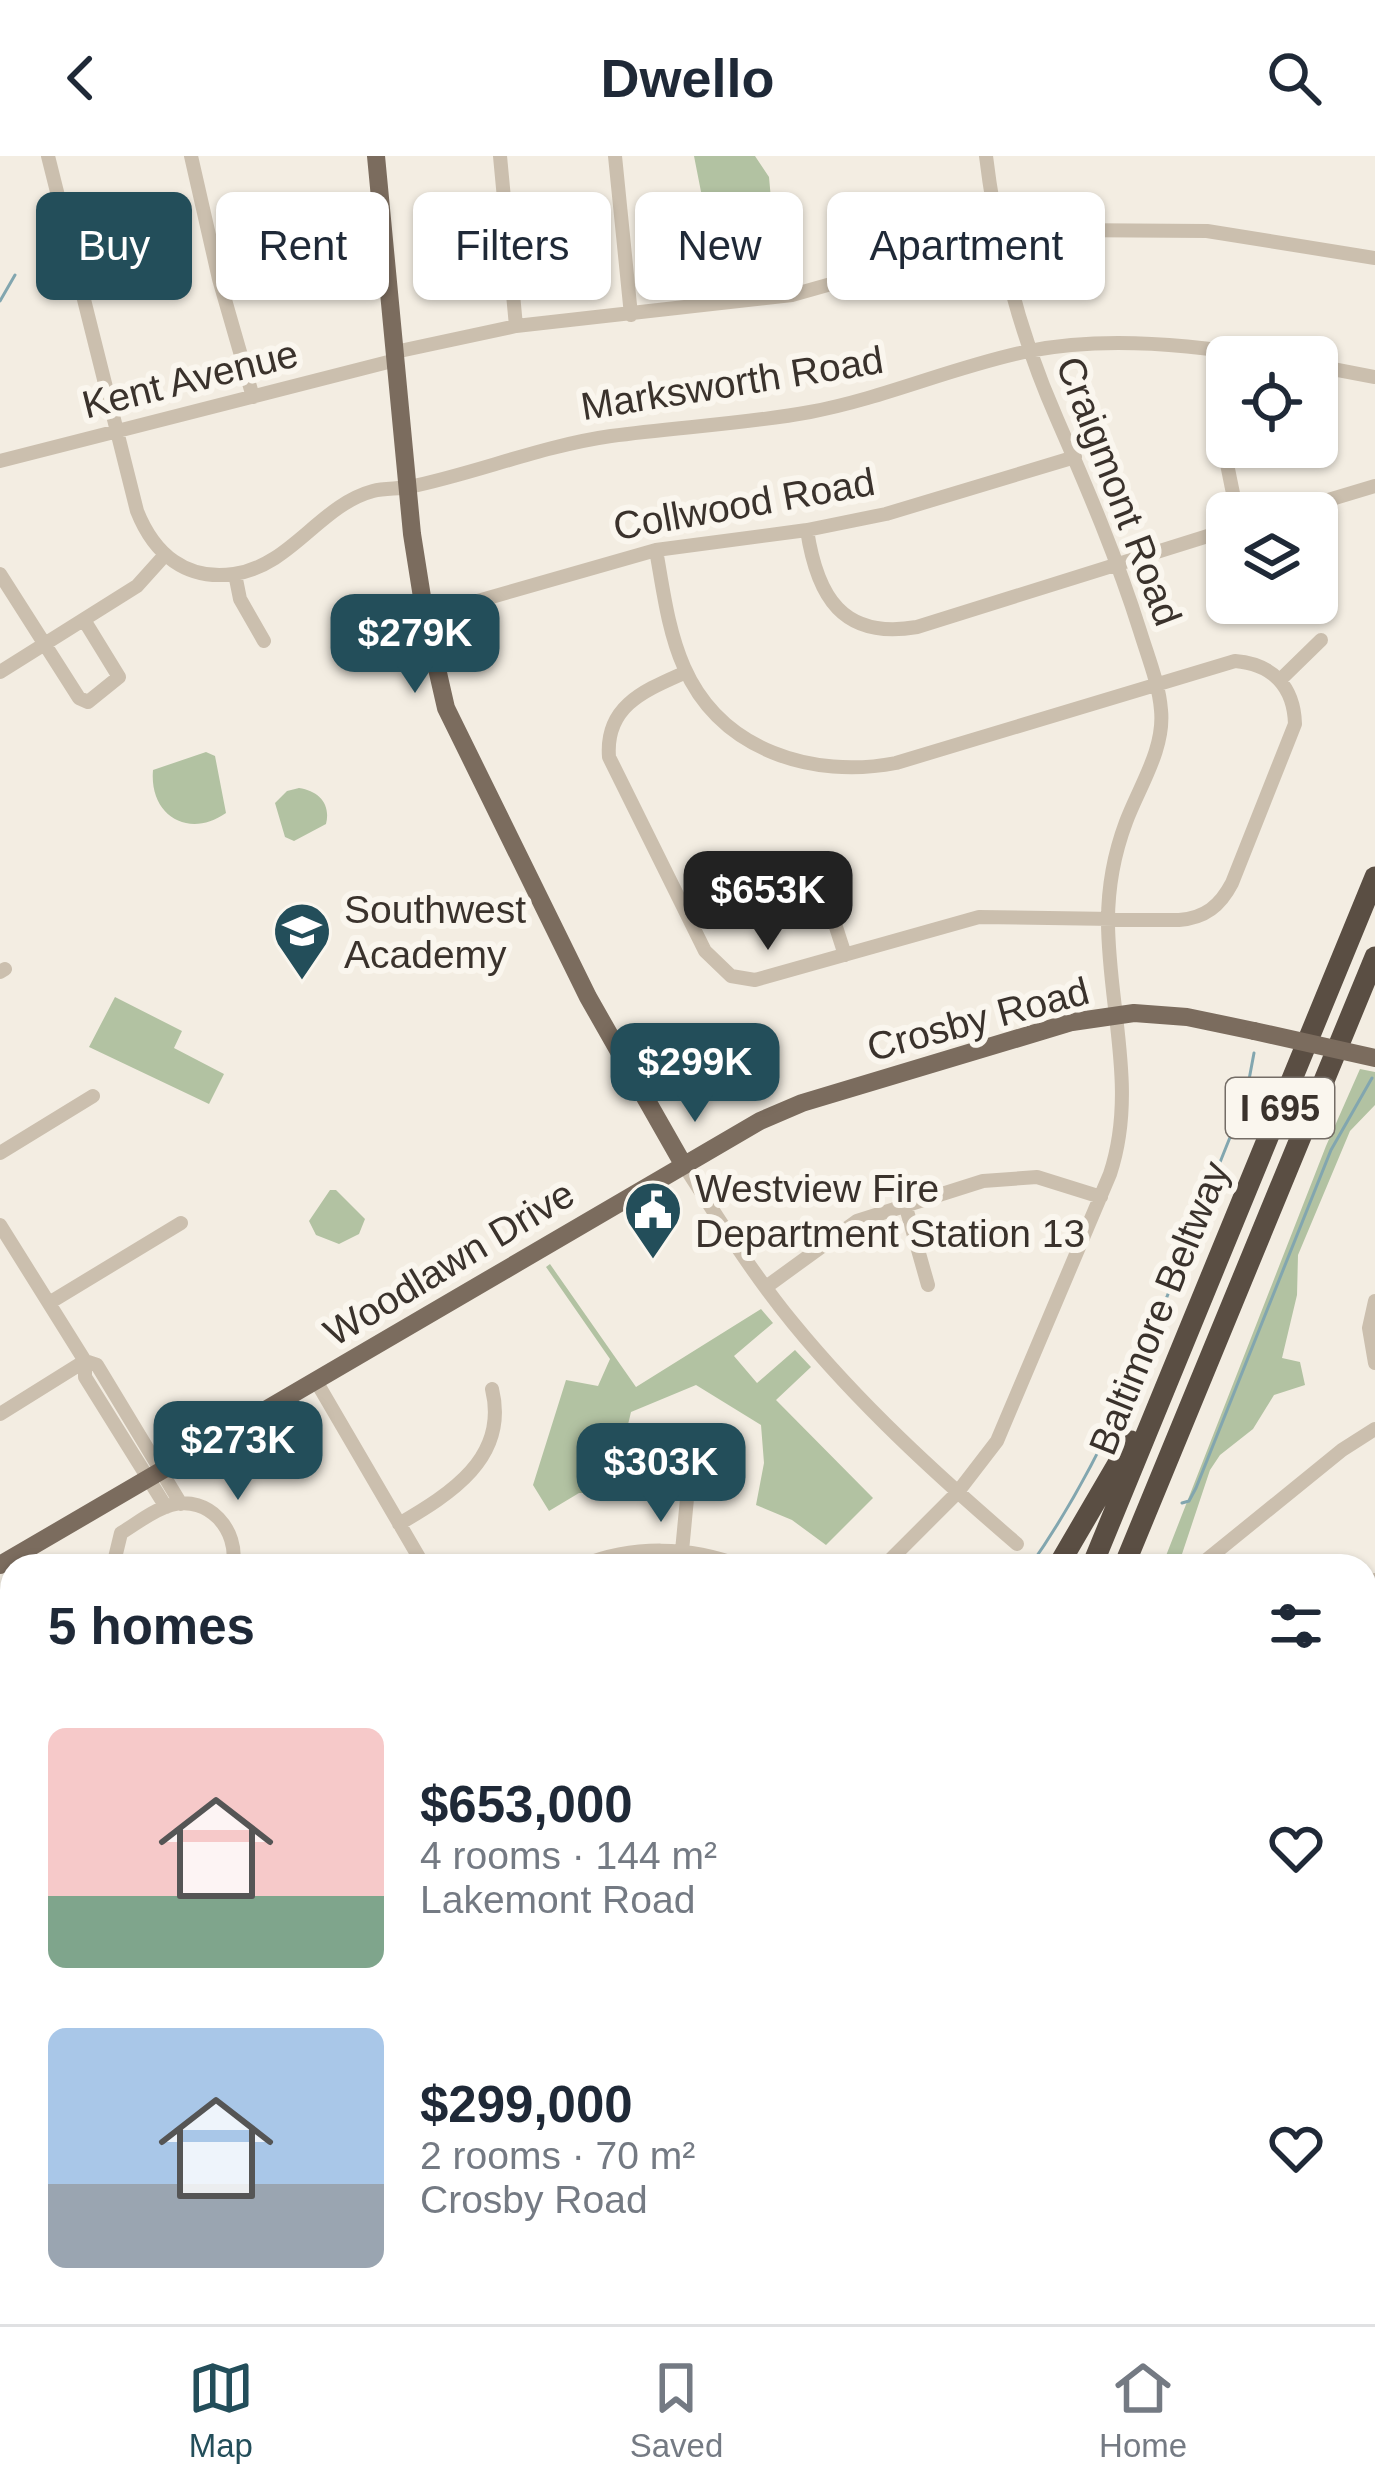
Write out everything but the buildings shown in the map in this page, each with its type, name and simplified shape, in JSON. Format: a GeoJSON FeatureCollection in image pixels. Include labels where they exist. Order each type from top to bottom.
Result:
{"type":"FeatureCollection","features":[{"type":"Feature","properties":{"kind":"highway","name":"Baltimore Beltway"},"geometry":{"type":"LineString","coordinates":[[1097,1554],[1375,877]]}},
{"type":"Feature","properties":{"kind":"highway","name":"Baltimore Beltway"},"geometry":{"type":"LineString","coordinates":[[1129,1554],[1375,957]]}},
{"type":"Feature","properties":{"kind":"highway"},"geometry":{"type":"LineString","coordinates":[[1065,1554],[1185,1340]]}},
{"type":"Feature","properties":{"kind":"highway"},"geometry":{"type":"LineString","coordinates":[[1145,1554],[1185,1417]]}},
{"type":"Feature","properties":{"kind":"main road"},"geometry":{"type":"LineString","coordinates":[[376,156],[408,487],[425,616],[442,694],[459,738],[598,1018],[683,1164]]}},
{"type":"Feature","properties":{"kind":"main road","name":"Crosby Road"},"geometry":{"type":"LineString","coordinates":[[683,1164],[802,1103],[1023,1034],[1116,1015],[1187,1017],[1375,1058]]}},
{"type":"Feature","properties":{"kind":"main road","name":"Woodlawn Drive"},"geometry":{"type":"LineString","coordinates":[[17,1554],[683,1164]]}},
{"type":"Feature","properties":{"kind":"street"},"geometry":{"type":"LineString","coordinates":[[48,156],[137,511],[164,556],[196,572],[235,574],[240,598],[264,641]]}},
{"type":"Feature","properties":{"kind":"street"},"geometry":{"type":"LineString","coordinates":[[191,156],[253,397]]}},
{"type":"Feature","properties":{"kind":"street"},"geometry":{"type":"LineString","coordinates":[[500,156],[516,326]]}},
{"type":"Feature","properties":{"kind":"street"},"geometry":{"type":"LineString","coordinates":[[615,156],[632,315]]}},
{"type":"Feature","properties":{"kind":"street","name":"Craigmont Road"},"geometry":{"type":"LineString","coordinates":[[986,156],[991,192]]}},
{"type":"Feature","properties":{"kind":"street","name":"Kent Avenue"},"geometry":{"type":"LineString","coordinates":[[1105,229],[1159,228],[1256,237],[1375,258]]}},
{"type":"Feature","properties":{"kind":"street","name":"Kent Avenue"},"geometry":{"type":"LineString","coordinates":[[0,461],[516,326],[632,315],[827,286]]}},
{"type":"Feature","properties":{"kind":"street","name":"Craigmont Road"},"geometry":{"type":"LineString","coordinates":[[896,1554],[985,1460],[1007,1422],[1117,1153],[1124,1112],[1108,916],[1119,844],[1160,739],[1162,715],[1156,684],[1119,565],[1029,351],[1015,300]]}},
{"type":"Feature","properties":{"kind":"street","name":"Marksworth Road"},"geometry":{"type":"LineString","coordinates":[[235,574],[268,563],[368,492],[408,487],[551,447],[849,404],[1029,351],[1150,345],[1206,351]]}},
{"type":"Feature","properties":{"kind":"street"},"geometry":{"type":"LineString","coordinates":[[1338,370],[1375,377]]}},
{"type":"Feature","properties":{"kind":"street","name":"Collwood Road"},"geometry":{"type":"LineString","coordinates":[[425,616],[656,550],[807,530],[923,504],[1075,457]]}},
{"type":"Feature","properties":{"kind":"street"},"geometry":{"type":"LineString","coordinates":[[1338,497],[1375,486]]}},
{"type":"Feature","properties":{"kind":"street"},"geometry":{"type":"LineString","coordinates":[[807,530],[815,574],[827,598],[860,623],[887,630],[917,627],[1206,537]]}},
{"type":"Feature","properties":{"kind":"street"},"geometry":{"type":"LineString","coordinates":[[656,550],[686,672],[725,722],[767,750],[808,765],[850,771],[896,764],[1235,662],[1262,666],[1280,680],[1295,712],[1292,739],[1226,895],[1206,914],[1194,919],[979,916],[755,980],[731,976],[705,952],[615,771],[608,744],[627,702],[686,672]]}},
{"type":"Feature","properties":{"kind":"street"},"geometry":{"type":"LineString","coordinates":[[0,672],[137,586],[164,556]]}},
{"type":"Feature","properties":{"kind":"street"},"geometry":{"type":"LineString","coordinates":[[0,574],[79,698],[92,700],[119,677],[84,620]]}},
{"type":"Feature","properties":{"kind":"street"},"geometry":{"type":"LineString","coordinates":[[1280,680],[1321,640]]}},
{"type":"Feature","properties":{"kind":"street"},"geometry":{"type":"LineString","coordinates":[[826,896],[845,955]]}},
{"type":"Feature","properties":{"kind":"street"},"geometry":{"type":"LineString","coordinates":[[0,1153],[93,1096]]}},
{"type":"Feature","properties":{"kind":"street"},"geometry":{"type":"LineString","coordinates":[[683,1164],[766,1287],[870,1409],[1017,1544]]}},
{"type":"Feature","properties":{"kind":"street"},"geometry":{"type":"LineString","coordinates":[[766,1287],[845,1228],[983,1181],[1017,1177],[1055,1181],[1101,1198]]}},
{"type":"Feature","properties":{"kind":"street"},"geometry":{"type":"LineString","coordinates":[[905,1204],[928,1286]]}},
{"type":"Feature","properties":{"kind":"street"},"geometry":{"type":"LineString","coordinates":[[49,1304],[181,1223]]}},
{"type":"Feature","properties":{"kind":"street"},"geometry":{"type":"LineString","coordinates":[[0,1225],[85,1361],[86,1377],[173,1505]]}},
{"type":"Feature","properties":{"kind":"street"},"geometry":{"type":"LineString","coordinates":[[1375,1301],[1369,1328],[1375,1363]]}},
{"type":"Feature","properties":{"kind":"street"},"geometry":{"type":"LineString","coordinates":[[2,1408],[85,1361]]}},
{"type":"Feature","properties":{"kind":"street"},"geometry":{"type":"LineString","coordinates":[[316,1381],[417,1554]]}},
{"type":"Feature","properties":{"kind":"street"},"geometry":{"type":"LineString","coordinates":[[399,1524],[452,1492],[474,1470],[493,1427],[492,1389]]}},
{"type":"Feature","properties":{"kind":"street"},"geometry":{"type":"LineString","coordinates":[[1214,1554],[1342,1450],[1375,1429]]}},
{"type":"Feature","properties":{"kind":"street"},"geometry":{"type":"LineString","coordinates":[[682,1551],[690,1468]]}},
{"type":"Feature","properties":{"kind":"street"},"geometry":{"type":"LineString","coordinates":[[116,1554],[121,1533],[173,1505],[203,1507],[224,1524],[234,1543],[234,1554]]}},
{"type":"Feature","properties":{"kind":"street"},"geometry":{"type":"LineString","coordinates":[[632,1554],[694,1554]]}},
{"type":"Feature","properties":{"kind":"green space"},"geometry":{"type":"Polygon","coordinates":[[[694,156],[755,156],[769,177],[770,192],[701,192],[694,156]]]}},
{"type":"Feature","properties":{"kind":"green space"},"geometry":{"type":"Polygon","coordinates":[[[206,752],[215,756],[226,813],[212,821],[186,823],[165,811],[158,800],[153,770],[206,752]]]}},
{"type":"Feature","properties":{"kind":"green space"},"geometry":{"type":"Polygon","coordinates":[[[299,788],[322,800],[327,817],[326,824],[294,841],[285,837],[275,803],[287,791],[299,788]]]}},
{"type":"Feature","properties":{"kind":"green space"},"geometry":{"type":"Polygon","coordinates":[[[115,997],[182,1031],[174,1048],[224,1074],[209,1104],[89,1047],[115,997]]]}},
{"type":"Feature","properties":{"kind":"green space"},"geometry":{"type":"Polygon","coordinates":[[[1360,1069],[1375,1072],[1375,1105],[1350,1131],[1298,1255],[1297,1295],[1282,1358],[1300,1362],[1305,1385],[1274,1395],[1253,1429],[1220,1455],[1210,1470],[1182,1554],[1167,1554],[1360,1069]]]}},
{"type":"Feature","properties":{"kind":"green space"},"geometry":{"type":"Polygon","coordinates":[[[330,1190],[336,1190],[365,1219],[359,1234],[339,1244],[316,1235],[309,1221],[330,1190]]]}},
{"type":"Feature","properties":{"kind":"green space"},"geometry":{"type":"Polygon","coordinates":[[[550,1264],[636,1387],[761,1309],[773,1323],[734,1356],[757,1383],[795,1350],[811,1367],[776,1400],[873,1498],[826,1545],[792,1520],[756,1505],[764,1463],[761,1425],[696,1385],[631,1412],[619,1462],[624,1493],[579,1493],[549,1511],[533,1485],[566,1380],[598,1386],[610,1359],[546,1267],[550,1264]]]}},
{"type":"Feature","properties":{"kind":"waterway"},"geometry":{"type":"LineString","coordinates":[[0,301],[15,275]]}},
{"type":"Feature","properties":{"kind":"waterway"},"geometry":{"type":"LineString","coordinates":[[1038,1554],[1096,1457],[1150,1340],[1245,1101],[1254,1053]]}},
{"type":"Feature","properties":{"kind":"waterway"},"geometry":{"type":"LineString","coordinates":[[1182,1503],[1189,1501],[1196,1488],[1331,1150],[1372,1078]]}},
{"type":"Feature","properties":{"kind":"place","name":"Southwest Academy"},"geometry":{"type":"Point","coordinates":[302,982]}},
{"type":"Feature","properties":{"kind":"place","name":"Westview Fire Department Station 13"},"geometry":{"type":"Point","coordinates":[653,1261]}}]}
